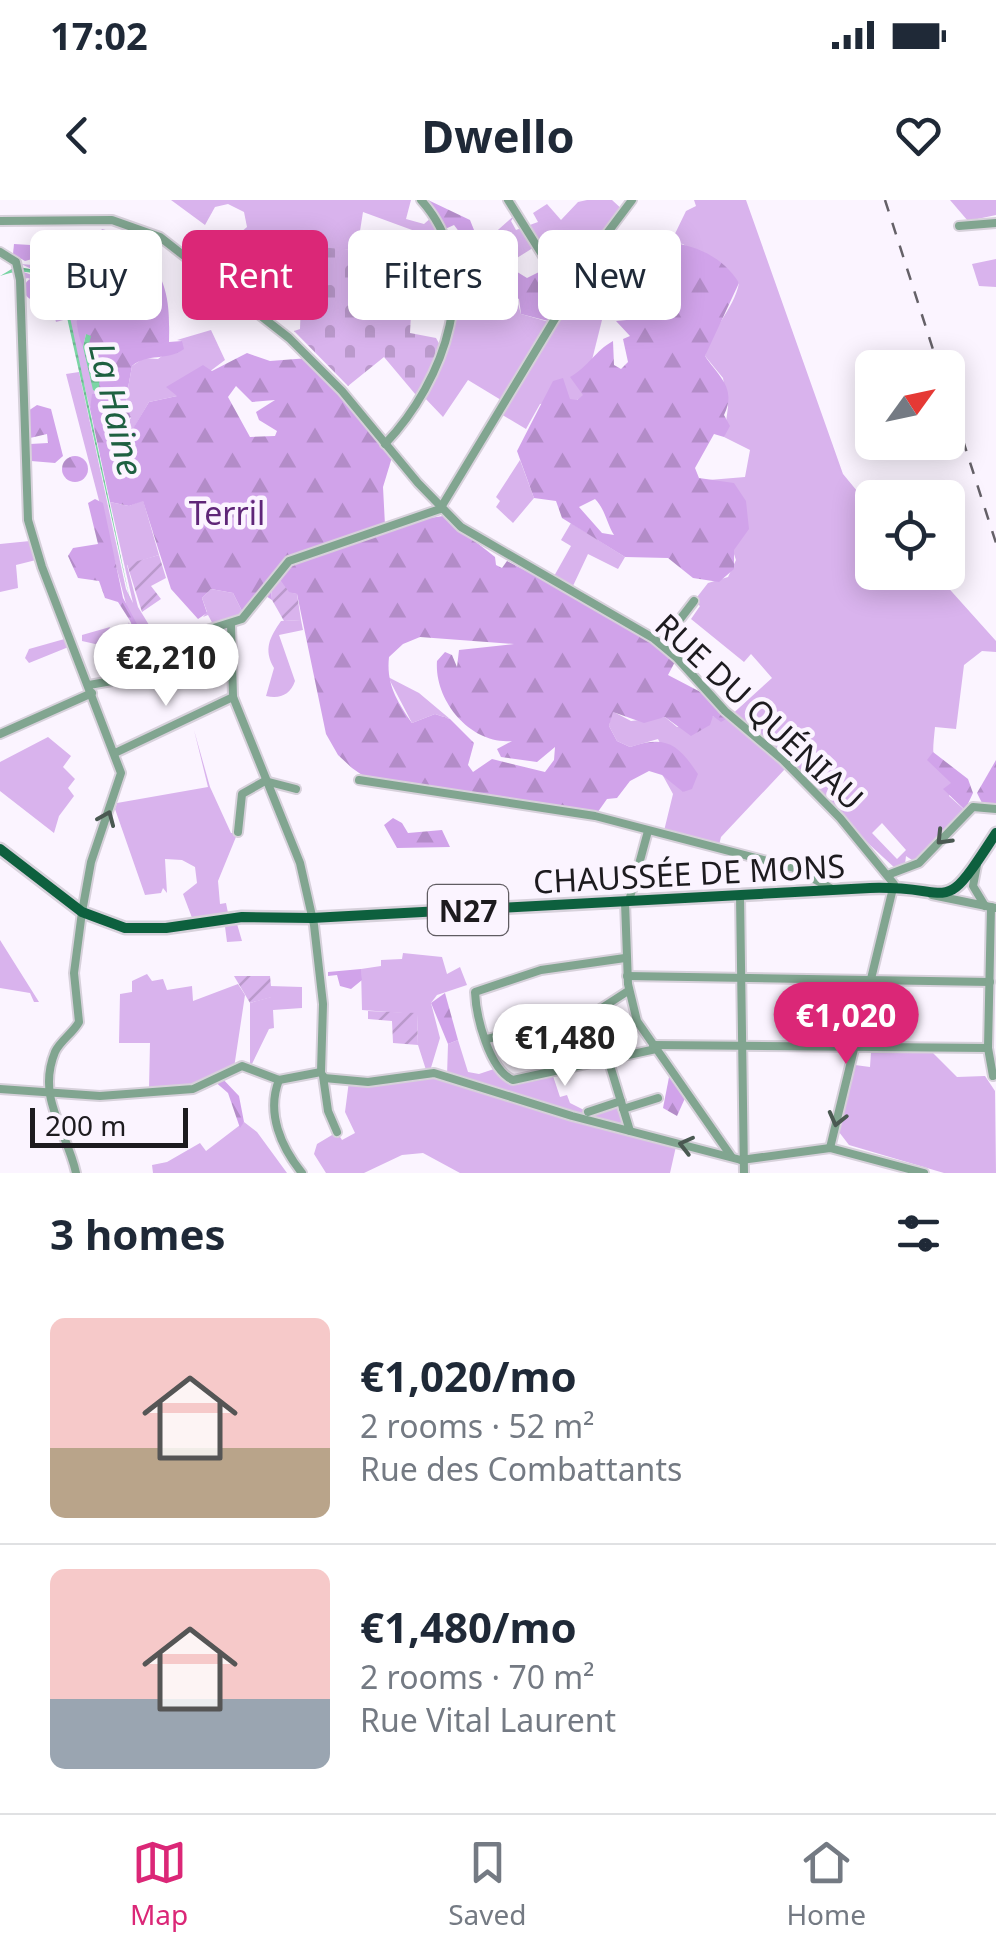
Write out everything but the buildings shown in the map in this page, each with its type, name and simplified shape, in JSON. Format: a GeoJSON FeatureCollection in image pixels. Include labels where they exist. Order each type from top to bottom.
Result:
{"type":"FeatureCollection","features":[{"type":"Feature","properties":{"kind":"main road"},"geometry":{"type":"LineString","coordinates":[[961,886],[996,833]]}},
{"type":"Feature","properties":{"kind":"main road","name":"CHAUSSÉE DE MONS"},"geometry":{"type":"LineString","coordinates":[[0,850],[82,912],[135,930],[242,917],[312,918],[834,890],[892,881],[926,894],[942,894],[961,886]]}},
{"type":"Feature","properties":{"kind":"street"},"geometry":{"type":"LineString","coordinates":[[508,200],[538,248]]}},
{"type":"Feature","properties":{"kind":"street"},"geometry":{"type":"LineString","coordinates":[[610,230],[632,200]]}},
{"type":"Feature","properties":{"kind":"street"},"geometry":{"type":"LineString","coordinates":[[385,444],[422,401],[453,313],[455,279],[448,242],[424,204]]}},
{"type":"Feature","properties":{"kind":"street","name":"RUE DU QUÉNIAU"},"geometry":{"type":"LineString","coordinates":[[0,221],[112,220],[147,230],[290,338],[342,391],[440,508],[496,550],[661,644],[724,711],[790,767],[892,881]]}},
{"type":"Feature","properties":{"kind":"street"},"geometry":{"type":"LineString","coordinates":[[959,226],[996,223]]}},
{"type":"Feature","properties":{"kind":"street"},"geometry":{"type":"LineString","coordinates":[[0,252],[18,269],[28,514],[33,540],[121,774],[118,792],[93,853],[82,912],[74,973],[79,1022],[57,1049],[49,1090],[51,1108],[76,1173]]}},
{"type":"Feature","properties":{"kind":"street"},"geometry":{"type":"LineString","coordinates":[[0,734],[91,689],[135,677],[207,630],[236,622],[290,561],[440,508],[554,320]]}},
{"type":"Feature","properties":{"kind":"street"},"geometry":{"type":"LineString","coordinates":[[661,644],[694,601]]}},
{"type":"Feature","properties":{"kind":"street"},"geometry":{"type":"LineString","coordinates":[[236,622],[232,698],[300,863],[323,1004],[322,1075],[328,1111],[338,1132]]}},
{"type":"Feature","properties":{"kind":"street"},"geometry":{"type":"LineString","coordinates":[[115,753],[232,698]]}},
{"type":"Feature","properties":{"kind":"street"},"geometry":{"type":"LineString","coordinates":[[360,780],[544,807],[794,868],[834,890]]}},
{"type":"Feature","properties":{"kind":"street"},"geometry":{"type":"LineString","coordinates":[[238,832],[242,794],[265,782],[296,789]]}},
{"type":"Feature","properties":{"kind":"street"},"geometry":{"type":"LineString","coordinates":[[830,1148],[892,881],[919,863],[972,807],[996,810]]}},
{"type":"Feature","properties":{"kind":"street"},"geometry":{"type":"LineString","coordinates":[[648,832],[627,901],[628,991],[636,1021],[731,1156]]}},
{"type":"Feature","properties":{"kind":"street"},"geometry":{"type":"LineString","coordinates":[[977,865],[972,882],[984,905],[992,1015],[988,1048],[993,1076]]}},
{"type":"Feature","properties":{"kind":"street"},"geometry":{"type":"LineString","coordinates":[[961,886],[984,905]]}},
{"type":"Feature","properties":{"kind":"street","name":"CHAUSSÉE DE MONS"},"geometry":{"type":"LineString","coordinates":[[926,894],[984,905]]}},
{"type":"Feature","properties":{"kind":"street"},"geometry":{"type":"LineString","coordinates":[[740,895],[744,1173]]}},
{"type":"Feature","properties":{"kind":"street"},"geometry":{"type":"LineString","coordinates":[[625,958],[534,972],[475,992],[497,1068],[507,1078],[519,1080],[654,1047],[988,1048]]}},
{"type":"Feature","properties":{"kind":"street"},"geometry":{"type":"LineString","coordinates":[[627,976],[990,982]]}},
{"type":"Feature","properties":{"kind":"street"},"geometry":{"type":"LineString","coordinates":[[487,1039],[594,1012],[628,991]]}},
{"type":"Feature","properties":{"kind":"street"},"geometry":{"type":"LineString","coordinates":[[594,1012],[630,1131]]}},
{"type":"Feature","properties":{"kind":"street"},"geometry":{"type":"LineString","coordinates":[[0,1089],[100,1096],[193,1089],[242,1066],[279,1080],[322,1075],[368,1082],[434,1073],[741,1160],[830,1148],[924,1173]]}},
{"type":"Feature","properties":{"kind":"street"},"geometry":{"type":"LineString","coordinates":[[279,1080],[273,1103],[279,1135],[302,1173]]}},
{"type":"Feature","properties":{"kind":"street"},"geometry":{"type":"LineString","coordinates":[[588,1112],[658,1098]]}},
{"type":"Feature","properties":{"kind":"green space"},"geometry":{"type":"Polygon","coordinates":[[[171,200],[411,200],[406,219],[424,224],[433,216],[438,230],[412,230],[363,212],[360,230],[348,230],[348,250],[328,249],[328,230],[243,230],[247,227],[244,212],[228,204],[215,207],[205,225],[171,200]]]}},
{"type":"Feature","properties":{"kind":"green space"},"geometry":{"type":"Polygon","coordinates":[[[428,200],[470,220],[474,230],[458,230],[454,225],[443,230],[428,200]]]}},
{"type":"Feature","properties":{"kind":"green space"},"geometry":{"type":"Polygon","coordinates":[[[612,200],[624,211],[604,230],[538,230],[538,248],[518,257],[516,230],[538,222],[533,213],[547,204],[561,220],[578,202],[612,200]]]}},
{"type":"Feature","properties":{"kind":"green space"},"geometry":{"type":"Polygon","coordinates":[[[694,200],[746,200],[843,474],[855,488],[855,590],[950,590],[996,641],[996,652],[982,651],[964,665],[956,729],[935,727],[934,759],[954,785],[949,796],[968,813],[915,862],[906,856],[905,864],[896,869],[783,765],[785,769],[721,837],[718,849],[663,835],[673,794],[662,774],[684,792],[658,739],[630,747],[617,741],[609,726],[612,711],[631,721],[665,717],[677,727],[714,716],[728,718],[772,678],[751,654],[744,662],[691,619],[700,606],[694,601],[708,583],[728,577],[736,560],[709,480],[745,477],[750,450],[724,437],[728,407],[723,378],[705,356],[739,283],[681,244],[681,230],[677,230],[686,211],[696,206],[694,200]],[[882,823],[872,833],[897,859],[906,850],[882,823]]]}},
{"type":"Feature","properties":{"kind":"green space"},"geometry":{"type":"Polygon","coordinates":[[[950,200],[996,200],[996,215],[968,221],[950,200]]]}},
{"type":"Feature","properties":{"kind":"green space"},"geometry":{"type":"Polygon","coordinates":[[[516,214],[511,221],[516,230],[498,230],[516,214]]]}},
{"type":"Feature","properties":{"kind":"green space"},"geometry":{"type":"Polygon","coordinates":[[[14,244],[30,245],[30,260],[13,254],[14,244]]]}},
{"type":"Feature","properties":{"kind":"green space"},"geometry":{"type":"Polygon","coordinates":[[[681,245],[718,260],[739,283],[705,356],[727,390],[724,415],[730,426],[724,437],[714,434],[695,468],[699,478],[734,483],[746,501],[749,529],[734,550],[734,569],[719,582],[693,578],[668,558],[625,557],[562,518],[556,501],[534,498],[517,451],[553,381],[563,378],[570,399],[577,400],[583,395],[570,377],[607,345],[613,341],[614,365],[621,369],[628,362],[623,339],[630,336],[616,321],[681,320],[681,245]],[[595,499],[579,507],[602,533],[614,535],[595,499]]]}},
{"type":"Feature","properties":{"kind":"green space"},"geometry":{"type":"Polygon","coordinates":[[[328,248],[348,249],[348,320],[411,320],[410,333],[436,338],[441,347],[421,401],[384,357],[348,386],[294,331],[300,329],[300,320],[328,320],[328,248]]]}},
{"type":"Feature","properties":{"kind":"green space"},"geometry":{"type":"Polygon","coordinates":[[[996,259],[996,287],[979,286],[972,264],[996,259]]]}},
{"type":"Feature","properties":{"kind":"green space"},"geometry":{"type":"Polygon","coordinates":[[[18,270],[30,274],[30,279],[20,280],[18,270]]]}},
{"type":"Feature","properties":{"kind":"green space"},"geometry":{"type":"Polygon","coordinates":[[[518,272],[527,278],[538,272],[538,318],[521,314],[518,272]]]}},
{"type":"Feature","properties":{"kind":"green space"},"geometry":{"type":"Polygon","coordinates":[[[30,280],[30,298],[24,289],[30,280]]]}},
{"type":"Feature","properties":{"kind":"green space","name":"Terril"},"geometry":{"type":"Polygon","coordinates":[[[162,280],[169,315],[169,342],[182,341],[184,349],[132,366],[126,399],[131,417],[122,427],[126,440],[149,402],[177,396],[166,387],[203,365],[212,371],[247,353],[270,361],[309,358],[393,454],[383,487],[385,525],[443,516],[495,557],[496,565],[502,568],[507,561],[638,629],[677,658],[668,675],[714,699],[728,718],[721,722],[713,716],[710,725],[691,736],[665,717],[644,723],[613,712],[609,726],[617,741],[630,747],[662,742],[677,749],[698,774],[692,789],[683,792],[662,775],[649,771],[630,781],[617,798],[607,799],[595,816],[372,782],[352,768],[338,755],[326,734],[297,594],[289,593],[280,581],[271,587],[272,600],[263,594],[245,617],[233,593],[211,589],[202,598],[207,613],[198,619],[171,589],[143,501],[129,506],[110,502],[90,409],[92,394],[98,393],[86,334],[83,347],[76,320],[162,320],[162,280]],[[236,386],[228,397],[250,437],[275,436],[277,431],[259,420],[256,412],[275,400],[252,402],[236,386]],[[420,637],[403,644],[389,657],[394,692],[412,723],[435,714],[450,719],[474,743],[468,765],[473,772],[492,759],[545,772],[554,760],[555,747],[537,762],[501,757],[497,749],[512,741],[483,736],[469,728],[442,691],[437,661],[445,652],[452,655],[457,667],[459,650],[514,644],[420,637]]]}},
{"type":"Feature","properties":{"kind":"green space"},"geometry":{"type":"Polygon","coordinates":[[[518,304],[521,314],[556,324],[558,320],[602,320],[583,396],[540,404],[526,429],[499,413],[504,404],[501,400],[468,380],[443,417],[423,396],[444,341],[448,320],[518,320],[518,304]]]}},
{"type":"Feature","properties":{"kind":"green space"},"geometry":{"type":"Polygon","coordinates":[[[69,320],[77,320],[95,391],[90,409],[69,320]]]}},
{"type":"Feature","properties":{"kind":"green space"},"geometry":{"type":"Polygon","coordinates":[[[211,330],[225,360],[177,396],[149,402],[126,441],[122,427],[131,418],[126,399],[132,366],[144,358],[158,359],[182,341],[177,340],[211,330]]]}},
{"type":"Feature","properties":{"kind":"green space"},"geometry":{"type":"Polygon","coordinates":[[[79,372],[126,589],[133,603],[110,502],[129,506],[143,500],[159,555],[127,565],[138,607],[165,651],[145,663],[128,622],[132,627],[66,374],[79,372]]]}},
{"type":"Feature","properties":{"kind":"green space"},"geometry":{"type":"Polygon","coordinates":[[[37,405],[51,409],[63,456],[55,463],[31,461],[30,444],[48,443],[47,434],[30,438],[28,411],[37,405]]]}},
{"type":"Feature","properties":{"kind":"green space"},"geometry":{"type":"Polygon","coordinates":[[[75,456],[84,460],[88,469],[84,478],[75,482],[66,478],[62,469],[66,460],[75,456]]]}},
{"type":"Feature","properties":{"kind":"green space"},"geometry":{"type":"Polygon","coordinates":[[[520,460],[534,498],[513,523],[496,507],[500,501],[496,497],[520,460]]]}},
{"type":"Feature","properties":{"kind":"green space"},"geometry":{"type":"Polygon","coordinates":[[[95,499],[103,503],[123,598],[137,624],[134,627],[118,602],[105,598],[99,581],[78,578],[68,556],[73,548],[98,544],[88,503],[95,499]]]}},
{"type":"Feature","properties":{"kind":"green space"},"geometry":{"type":"Polygon","coordinates":[[[571,523],[625,557],[618,569],[588,554],[572,588],[553,578],[571,546],[561,540],[571,523]]]}},
{"type":"Feature","properties":{"kind":"green space"},"geometry":{"type":"Polygon","coordinates":[[[30,541],[36,560],[16,565],[18,588],[0,592],[0,544],[30,541]]]}},
{"type":"Feature","properties":{"kind":"green space"},"geometry":{"type":"Polygon","coordinates":[[[159,555],[166,578],[151,586],[161,599],[142,612],[127,564],[159,555]]]}},
{"type":"Feature","properties":{"kind":"green space"},"geometry":{"type":"Polygon","coordinates":[[[281,581],[289,592],[297,594],[301,620],[284,621],[272,600],[271,587],[281,581]]]}},
{"type":"Feature","properties":{"kind":"green space"},"geometry":{"type":"Polygon","coordinates":[[[211,589],[233,593],[245,617],[214,626],[208,615],[203,617],[207,612],[202,598],[211,589]]]}},
{"type":"Feature","properties":{"kind":"green space"},"geometry":{"type":"Polygon","coordinates":[[[301,620],[303,630],[279,635],[295,681],[293,686],[284,695],[266,696],[274,668],[268,649],[271,638],[281,621],[301,620]]]}},
{"type":"Feature","properties":{"kind":"green space"},"geometry":{"type":"Polygon","coordinates":[[[110,627],[104,646],[82,641],[82,635],[110,627]]]}},
{"type":"Feature","properties":{"kind":"green space"},"geometry":{"type":"Polygon","coordinates":[[[68,638],[71,646],[29,663],[25,658],[29,649],[68,638]]]}},
{"type":"Feature","properties":{"kind":"green space"},"geometry":{"type":"Polygon","coordinates":[[[388,677],[419,693],[450,719],[435,714],[412,723],[388,677]]]}},
{"type":"Feature","properties":{"kind":"green space"},"geometry":{"type":"Polygon","coordinates":[[[194,730],[210,787],[231,833],[238,832],[218,881],[220,904],[226,903],[229,918],[235,917],[242,941],[227,942],[224,919],[194,923],[183,894],[197,883],[195,867],[182,860],[165,859],[167,893],[163,888],[161,893],[145,895],[115,809],[117,803],[208,787],[194,730]]]}},
{"type":"Feature","properties":{"kind":"green space"},"geometry":{"type":"Polygon","coordinates":[[[48,737],[71,756],[63,767],[75,779],[68,788],[74,796],[59,816],[54,833],[0,791],[0,762],[48,737]]]}},
{"type":"Feature","properties":{"kind":"green space"},"geometry":{"type":"Polygon","coordinates":[[[933,752],[968,779],[973,793],[965,810],[943,789],[951,783],[927,760],[933,752]]]}},
{"type":"Feature","properties":{"kind":"green space"},"geometry":{"type":"Polygon","coordinates":[[[996,760],[996,809],[982,803],[977,793],[996,760]]]}},
{"type":"Feature","properties":{"kind":"green space"},"geometry":{"type":"Polygon","coordinates":[[[393,818],[408,833],[442,830],[450,847],[397,848],[384,825],[393,818]]]}},
{"type":"Feature","properties":{"kind":"green space"},"geometry":{"type":"Polygon","coordinates":[[[0,940],[39,1002],[34,1002],[30,993],[0,988],[0,940]]]}},
{"type":"Feature","properties":{"kind":"green space"},"geometry":{"type":"Polygon","coordinates":[[[403,953],[442,957],[447,974],[460,967],[467,985],[437,995],[431,1003],[440,1038],[430,1071],[447,1076],[448,1044],[458,1040],[468,1072],[479,1074],[497,1068],[507,1078],[552,1073],[560,1097],[567,1095],[570,1103],[588,1112],[621,1101],[630,1131],[677,1142],[670,1173],[460,1173],[423,1153],[402,1155],[364,1173],[326,1173],[314,1154],[317,1144],[337,1132],[342,1140],[355,1133],[345,1112],[349,1081],[427,1073],[418,1045],[417,1014],[362,1010],[361,969],[381,966],[381,960],[402,959],[403,953]]]}},
{"type":"Feature","properties":{"kind":"green space"},"geometry":{"type":"Polygon","coordinates":[[[361,969],[362,980],[351,989],[340,986],[337,975],[328,976],[328,972],[361,969]]]}},
{"type":"Feature","properties":{"kind":"green space"},"geometry":{"type":"Polygon","coordinates":[[[147,974],[152,981],[163,979],[167,990],[192,986],[193,1001],[238,984],[245,995],[234,1068],[202,1087],[149,1089],[150,1043],[119,1043],[120,994],[132,992],[132,981],[147,974]]]}},
{"type":"Feature","properties":{"kind":"green space"},"geometry":{"type":"Polygon","coordinates":[[[234,976],[270,976],[272,997],[250,1003],[234,976]]]}},
{"type":"Feature","properties":{"kind":"green space"},"geometry":{"type":"Polygon","coordinates":[[[270,986],[302,987],[302,1008],[273,1010],[274,1028],[269,1029],[250,1068],[250,1003],[271,997],[270,986]]]}},
{"type":"Feature","properties":{"kind":"green space"},"geometry":{"type":"Polygon","coordinates":[[[445,993],[458,1040],[448,1044],[431,1003],[445,993]]]}},
{"type":"Feature","properties":{"kind":"green space"},"geometry":{"type":"Polygon","coordinates":[[[368,1011],[417,1013],[418,1045],[393,1043],[392,1021],[368,1019],[368,1011]]]}},
{"type":"Feature","properties":{"kind":"green space"},"geometry":{"type":"Polygon","coordinates":[[[871,1052],[933,1053],[957,1077],[985,1076],[995,1091],[996,1173],[944,1173],[849,1145],[839,1132],[855,1065],[870,1067],[871,1052]]]}},
{"type":"Feature","properties":{"kind":"green space"},"geometry":{"type":"Polygon","coordinates":[[[670,1072],[686,1096],[677,1116],[663,1108],[670,1072]]]}},
{"type":"Feature","properties":{"kind":"green space"},"geometry":{"type":"Polygon","coordinates":[[[220,1076],[239,1096],[244,1122],[240,1128],[228,1093],[213,1080],[220,1076]]]}},
{"type":"Feature","properties":{"kind":"green space"},"geometry":{"type":"Polygon","coordinates":[[[244,1122],[257,1132],[287,1173],[153,1173],[152,1165],[167,1162],[200,1143],[206,1151],[244,1122]]]}},
{"type":"Feature","properties":{"kind":"shaded area"},"geometry":{"type":"Polygon","coordinates":[[[15,267],[30,270],[30,272],[0,276],[15,267]]]}},
{"type":"Feature","properties":{"kind":"shaded area"},"geometry":{"type":"Polygon","coordinates":[[[68,320],[71,320],[131,605],[68,320]]]}},
{"type":"Feature","properties":{"kind":"shaded area"},"geometry":{"type":"Polygon","coordinates":[[[86,334],[91,336],[88,348],[100,359],[99,393],[93,390],[83,347],[86,334]]]}},
{"type":"Feature","properties":{"kind":"railway"},"geometry":{"type":"LineString","coordinates":[[885,200],[933,350]]}},
{"type":"Feature","properties":{"kind":"railway"},"geometry":{"type":"LineString","coordinates":[[965,447],[996,543]]}},
{"type":"Feature","properties":{"kind":"water label","name":"La Haine"},"geometry":{"type":"Point","coordinates":[117,409]}}]}
